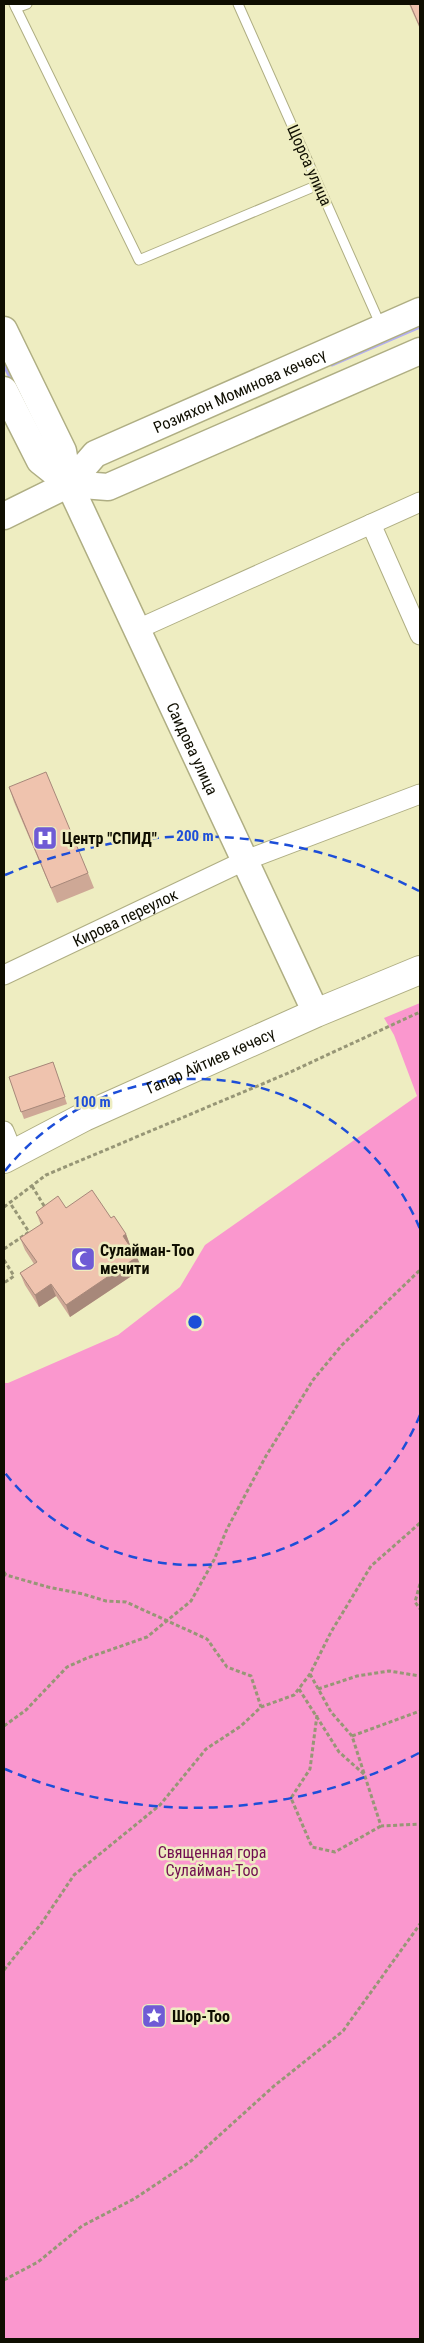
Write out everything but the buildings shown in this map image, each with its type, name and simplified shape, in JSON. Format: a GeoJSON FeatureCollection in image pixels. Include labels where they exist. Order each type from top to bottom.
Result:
{"type":"FeatureCollection","features":[{"type":"Feature","properties":{"kind":"main road","name":"Гапар Айтиев көчөсү"},"geometry":{"type":"LineString","coordinates":[[7,1148],[84,1117],[316,1013],[420,970]]}},
{"type":"Feature","properties":{"kind":"street","name":"Розияхон Моминова көчөсү"},"geometry":{"type":"LineString","coordinates":[[4,516],[69,484],[95,454],[382,326],[420,311]]}},
{"type":"Feature","properties":{"kind":"street","name":"Саидова улица"},"geometry":{"type":"LineString","coordinates":[[4,330],[63,451],[69,484],[138,628],[316,1013]]}},
{"type":"Feature","properties":{"kind":"street"},"geometry":{"type":"LineString","coordinates":[[69,484],[108,487],[420,352]]}},
{"type":"Feature","properties":{"kind":"street","name":"Саидова улица"},"geometry":{"type":"LineString","coordinates":[[4,390],[40,460],[69,484]]}},
{"type":"Feature","properties":{"kind":"street"},"geometry":{"type":"LineString","coordinates":[[138,628],[420,502]]}},
{"type":"Feature","properties":{"kind":"street"},"geometry":{"type":"LineString","coordinates":[[371,524],[420,635]]}},
{"type":"Feature","properties":{"kind":"street","name":"Кирова переулок"},"geometry":{"type":"LineString","coordinates":[[4,975],[246,860],[420,794]]}},
{"type":"Feature","properties":{"kind":"lane"},"geometry":{"type":"LineString","coordinates":[[27,4],[15,6],[139,260],[318,185]]}},
{"type":"Feature","properties":{"kind":"lane","name":"Щорса улица"},"geometry":{"type":"LineString","coordinates":[[238,4],[382,326]]}},
{"type":"Feature","properties":{"kind":"path"},"geometry":{"type":"LineString","coordinates":[[4,1207],[46,1175],[286,1074],[420,1012]]}},
{"type":"Feature","properties":{"kind":"path"},"geometry":{"type":"LineString","coordinates":[[32,1186],[51,1216]]}},
{"type":"Feature","properties":{"kind":"path"},"geometry":{"type":"LineString","coordinates":[[4,1249],[29,1232],[10,1203]]}},
{"type":"Feature","properties":{"kind":"path"},"geometry":{"type":"LineString","coordinates":[[4,1260],[14,1276],[4,1284]]}},
{"type":"Feature","properties":{"kind":"path"},"geometry":{"type":"LineString","coordinates":[[4,1726],[26,1710],[67,1667],[147,1637],[191,1601],[214,1560],[227,1528],[271,1448],[313,1380],[342,1345],[420,1270]]}},
{"type":"Feature","properties":{"kind":"path"},"geometry":{"type":"LineString","coordinates":[[4,1970],[42,1924],[74,1875],[160,1805],[206,1750],[241,1726],[262,1707],[294,1695],[310,1674],[331,1632],[371,1566],[420,1523]]}},
{"type":"Feature","properties":{"kind":"path"},"geometry":{"type":"LineString","coordinates":[[4,1572],[48,1588],[83,1594],[106,1601],[126,1602],[207,1639],[227,1667],[251,1676],[262,1707]]}},
{"type":"Feature","properties":{"kind":"path"},"geometry":{"type":"LineString","coordinates":[[420,1584],[415,1602],[420,1609]]}},
{"type":"Feature","properties":{"kind":"path"},"geometry":{"type":"LineString","coordinates":[[318,1690],[357,1676],[389,1671],[420,1676]]}},
{"type":"Feature","properties":{"kind":"path"},"geometry":{"type":"LineString","coordinates":[[310,1674],[331,1712],[352,1736],[381,1826]]}},
{"type":"Feature","properties":{"kind":"path"},"geometry":{"type":"LineString","coordinates":[[299,1688],[339,1752],[366,1775]]}},
{"type":"Feature","properties":{"kind":"path"},"geometry":{"type":"LineString","coordinates":[[352,1736],[420,1711]]}},
{"type":"Feature","properties":{"kind":"path"},"geometry":{"type":"LineString","coordinates":[[317,1715],[310,1769],[292,1798],[312,1848],[335,1852],[381,1826],[420,1824]]}},
{"type":"Feature","properties":{"kind":"path"},"geometry":{"type":"LineString","coordinates":[[4,2280],[38,2262],[82,2226],[134,2199],[191,2160],[274,2086],[343,2031],[420,1924]]}},
{"type":"Feature","properties":{"kind":"green space","name":"Священная гора Сулайман-Тоо"},"geometry":{"type":"Polygon","coordinates":[[[420,1003],[420,2339],[4,2339],[4,1383],[8,1383],[118,1335],[180,1287],[205,1245],[417,1096],[394,1035],[384,1018],[420,1003]]]}},
{"type":"Feature","properties":{"kind":"waterway"},"geometry":{"type":"LineString","coordinates":[[332,364],[420,326]]}},
{"type":"Feature","properties":{"kind":"waterway"},"geometry":{"type":"LineString","coordinates":[[4,363],[14,384]]}},
{"type":"Feature","properties":{"kind":"place","name":"Центр \"СПИД\""},"geometry":{"type":"Point","coordinates":[45,838]}},
{"type":"Feature","properties":{"kind":"place","name":"Сулайман-Тоо мечити"},"geometry":{"type":"Point","coordinates":[83,1259]}},
{"type":"Feature","properties":{"kind":"place","name":"Шор-Тоо"},"geometry":{"type":"Point","coordinates":[154,2016]}}]}
